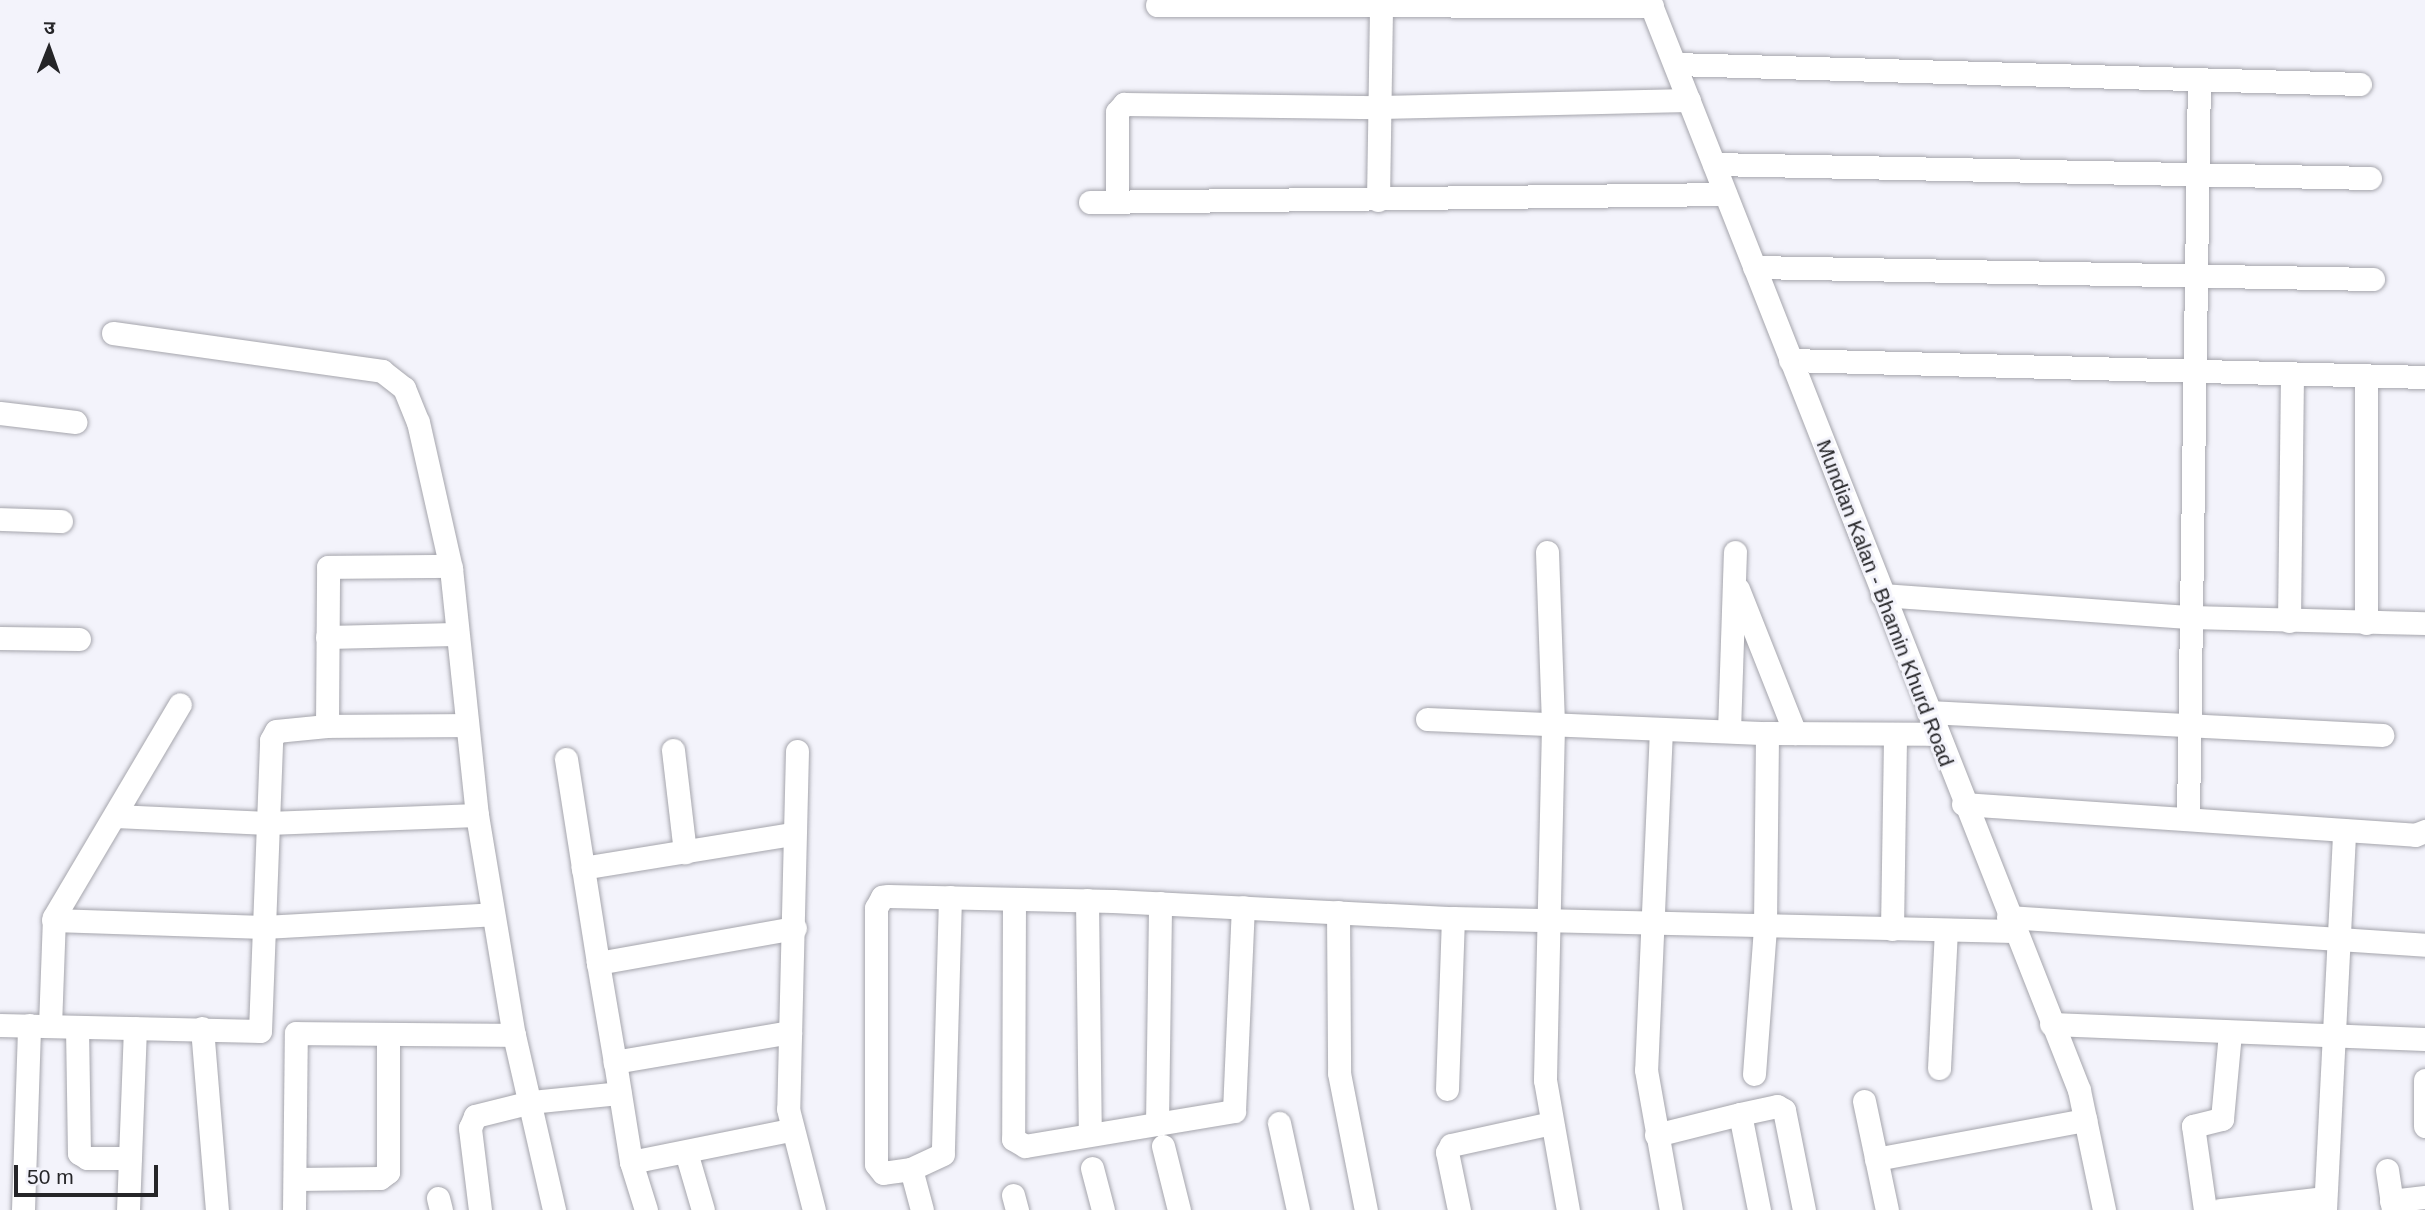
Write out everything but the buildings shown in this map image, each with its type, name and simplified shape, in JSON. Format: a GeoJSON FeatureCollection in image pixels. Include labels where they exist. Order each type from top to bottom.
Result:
{"type":"FeatureCollection","features":[{"type":"Feature","properties":{"kind":"street"},"geometry":{"type":"LineString","coordinates":[[1157,5],[1650,3]]}},
{"type":"Feature","properties":{"kind":"street","name":"Mundian Kalan - Bhamin Khurd Road"},"geometry":{"type":"LineString","coordinates":[[1650,3],[2010,924],[2079,1090],[2104,1210]]}},
{"type":"Feature","properties":{"kind":"street"},"geometry":{"type":"LineString","coordinates":[[1378,200],[1381,4]]}},
{"type":"Feature","properties":{"kind":"street"},"geometry":{"type":"LineString","coordinates":[[1675,64],[2360,84]]}},
{"type":"Feature","properties":{"kind":"street"},"geometry":{"type":"LineString","coordinates":[[2188,817],[2199,79]]}},
{"type":"Feature","properties":{"kind":"street"},"geometry":{"type":"LineString","coordinates":[[1117,202],[1117,112],[1124,104],[1380,107],[1689,100]]}},
{"type":"Feature","properties":{"kind":"street"},"geometry":{"type":"LineString","coordinates":[[1714,164],[2370,178]]}},
{"type":"Feature","properties":{"kind":"street"},"geometry":{"type":"LineString","coordinates":[[1090,202],[1725,194]]}},
{"type":"Feature","properties":{"kind":"street"},"geometry":{"type":"LineString","coordinates":[[1754,267],[2373,279]]}},
{"type":"Feature","properties":{"kind":"street"},"geometry":{"type":"LineString","coordinates":[[113,333],[392,374],[404,388],[418,422],[449,566],[477,815],[514,1035],[555,1210]]}},
{"type":"Feature","properties":{"kind":"street"},"geometry":{"type":"LineString","coordinates":[[1790,360],[2425,377]]}},
{"type":"Feature","properties":{"kind":"street"},"geometry":{"type":"LineString","coordinates":[[2289,621],[2292,374]]}},
{"type":"Feature","properties":{"kind":"street"},"geometry":{"type":"LineString","coordinates":[[2365,376],[2366,623]]}},
{"type":"Feature","properties":{"kind":"street"},"geometry":{"type":"LineString","coordinates":[[0,413],[75,422]]}},
{"type":"Feature","properties":{"kind":"street"},"geometry":{"type":"LineString","coordinates":[[0,519],[61,521]]}},
{"type":"Feature","properties":{"kind":"street"},"geometry":{"type":"LineString","coordinates":[[1547,552],[1553,726],[1545,1080],[1569,1210]]}},
{"type":"Feature","properties":{"kind":"street"},"geometry":{"type":"LineString","coordinates":[[1729,732],[1735,552]]}},
{"type":"Feature","properties":{"kind":"street"},"geometry":{"type":"LineString","coordinates":[[327,726],[328,567],[449,566]]}},
{"type":"Feature","properties":{"kind":"street"},"geometry":{"type":"LineString","coordinates":[[1734,580],[1795,733]]}},
{"type":"Feature","properties":{"kind":"street"},"geometry":{"type":"LineString","coordinates":[[1882,595],[2190,617],[2425,623]]}},
{"type":"Feature","properties":{"kind":"street"},"geometry":{"type":"LineString","coordinates":[[327,637],[455,634]]}},
{"type":"Feature","properties":{"kind":"street"},"geometry":{"type":"LineString","coordinates":[[0,638],[79,639]]}},
{"type":"Feature","properties":{"kind":"street"},"geometry":{"type":"LineString","coordinates":[[23,1210],[53,920],[180,704]]}},
{"type":"Feature","properties":{"kind":"street"},"geometry":{"type":"LineString","coordinates":[[1928,712],[2189,723],[2382,735]]}},
{"type":"Feature","properties":{"kind":"street"},"geometry":{"type":"LineString","coordinates":[[1427,719],[1729,732],[1936,734]]}},
{"type":"Feature","properties":{"kind":"street"},"geometry":{"type":"LineString","coordinates":[[260,1031],[274,733],[327,726],[466,725]]}},
{"type":"Feature","properties":{"kind":"street"},"geometry":{"type":"LineString","coordinates":[[1661,729],[1650,924],[1646,1070],[1671,1210]]}},
{"type":"Feature","properties":{"kind":"street"},"geometry":{"type":"LineString","coordinates":[[1754,1074],[1765,926],[1767,733]]}},
{"type":"Feature","properties":{"kind":"street"},"geometry":{"type":"LineString","coordinates":[[1892,929],[1895,734]]}},
{"type":"Feature","properties":{"kind":"street"},"geometry":{"type":"LineString","coordinates":[[673,750],[685,852]]}},
{"type":"Feature","properties":{"kind":"street"},"geometry":{"type":"LineString","coordinates":[[797,751],[792,834],[795,929],[790,1032],[790,1130],[814,1210]]}},
{"type":"Feature","properties":{"kind":"street"},"geometry":{"type":"LineString","coordinates":[[566,759],[631,1162],[646,1210]]}},
{"type":"Feature","properties":{"kind":"street"},"geometry":{"type":"LineString","coordinates":[[1964,804],[2188,817],[2415,835],[2425,831]]}},
{"type":"Feature","properties":{"kind":"street"},"geometry":{"type":"LineString","coordinates":[[115,816],[268,823],[477,815]]}},
{"type":"Feature","properties":{"kind":"street"},"geometry":{"type":"LineString","coordinates":[[2220,1210],[2325,1204],[2336,1036],[2337,940],[2344,830]]}},
{"type":"Feature","properties":{"kind":"street"},"geometry":{"type":"LineString","coordinates":[[583,868],[792,834]]}},
{"type":"Feature","properties":{"kind":"street"},"geometry":{"type":"LineString","coordinates":[[950,897],[943,1154],[911,1169],[885,1173],[876,1164],[876,903],[888,896],[950,897],[1014,899],[1087,900],[1453,918],[1650,924],[1946,930],[2010,924],[2425,945]]}},
{"type":"Feature","properties":{"kind":"street"},"geometry":{"type":"LineString","coordinates":[[1014,899],[1014,1142],[1025,1146],[1090,1132],[1160,1135],[1236,1109],[1243,907]]}},
{"type":"Feature","properties":{"kind":"street"},"geometry":{"type":"LineString","coordinates":[[1087,900],[1090,1132]]}},
{"type":"Feature","properties":{"kind":"street"},"geometry":{"type":"LineString","coordinates":[[1160,903],[1160,1135],[1179,1210]]}},
{"type":"Feature","properties":{"kind":"street"},"geometry":{"type":"LineString","coordinates":[[1338,912],[1339,1073],[1366,1210]]}},
{"type":"Feature","properties":{"kind":"street"},"geometry":{"type":"LineString","coordinates":[[53,920],[264,928],[494,914]]}},
{"type":"Feature","properties":{"kind":"street"},"geometry":{"type":"LineString","coordinates":[[1447,1089],[1453,918]]}},
{"type":"Feature","properties":{"kind":"street"},"geometry":{"type":"LineString","coordinates":[[598,963],[795,929]]}},
{"type":"Feature","properties":{"kind":"street"},"geometry":{"type":"LineString","coordinates":[[1939,1068],[1946,930]]}},
{"type":"Feature","properties":{"kind":"street"},"geometry":{"type":"LineString","coordinates":[[2051,1024],[2425,1039]]}},
{"type":"Feature","properties":{"kind":"street"},"geometry":{"type":"LineString","coordinates":[[0,1025],[202,1028],[296,1033],[514,1035]]}},
{"type":"Feature","properties":{"kind":"street"},"geometry":{"type":"LineString","coordinates":[[77,1027],[79,1153],[87,1158],[130,1158]]}},
{"type":"Feature","properties":{"kind":"street"},"geometry":{"type":"LineString","coordinates":[[128,1210],[135,1028]]}},
{"type":"Feature","properties":{"kind":"street"},"geometry":{"type":"LineString","coordinates":[[202,1028],[217,1210]]}},
{"type":"Feature","properties":{"kind":"street"},"geometry":{"type":"LineString","coordinates":[[615,1062],[790,1032]]}},
{"type":"Feature","properties":{"kind":"street"},"geometry":{"type":"LineString","coordinates":[[294,1210],[296,1033]]}},
{"type":"Feature","properties":{"kind":"street"},"geometry":{"type":"LineString","coordinates":[[2205,1210],[2193,1126],[2222,1119],[2230,1033]]}},
{"type":"Feature","properties":{"kind":"street"},"geometry":{"type":"LineString","coordinates":[[296,1179],[380,1178],[388,1172],[388,1034]]}},
{"type":"Feature","properties":{"kind":"street"},"geometry":{"type":"LineString","coordinates":[[2425,1080],[2425,1126]]}},
{"type":"Feature","properties":{"kind":"street"},"geometry":{"type":"LineString","coordinates":[[480,1210],[472,1119],[531,1102],[620,1093]]}},
{"type":"Feature","properties":{"kind":"street"},"geometry":{"type":"LineString","coordinates":[[1864,1101],[1887,1210]]}},
{"type":"Feature","properties":{"kind":"street"},"geometry":{"type":"LineString","coordinates":[[1656,1135],[1777,1106],[1784,1110],[1804,1210]]}},
{"type":"Feature","properties":{"kind":"street"},"geometry":{"type":"LineString","coordinates":[[1740,1114],[1759,1210]]}},
{"type":"Feature","properties":{"kind":"street"},"geometry":{"type":"LineString","coordinates":[[1876,1159],[2085,1120]]}},
{"type":"Feature","properties":{"kind":"street"},"geometry":{"type":"LineString","coordinates":[[1279,1123],[1297,1210]]}},
{"type":"Feature","properties":{"kind":"street"},"geometry":{"type":"LineString","coordinates":[[1460,1210],[1447,1152],[1451,1145],[1552,1123]]}},
{"type":"Feature","properties":{"kind":"street"},"geometry":{"type":"LineString","coordinates":[[631,1162],[790,1130]]}},
{"type":"Feature","properties":{"kind":"street"},"geometry":{"type":"LineString","coordinates":[[686,1152],[704,1210]]}},
{"type":"Feature","properties":{"kind":"street"},"geometry":{"type":"LineString","coordinates":[[1092,1168],[1102,1210]]}},
{"type":"Feature","properties":{"kind":"street"},"geometry":{"type":"LineString","coordinates":[[911,1169],[922,1210]]}},
{"type":"Feature","properties":{"kind":"street"},"geometry":{"type":"LineString","coordinates":[[2387,1170],[2392,1205],[2425,1196]]}}]}
